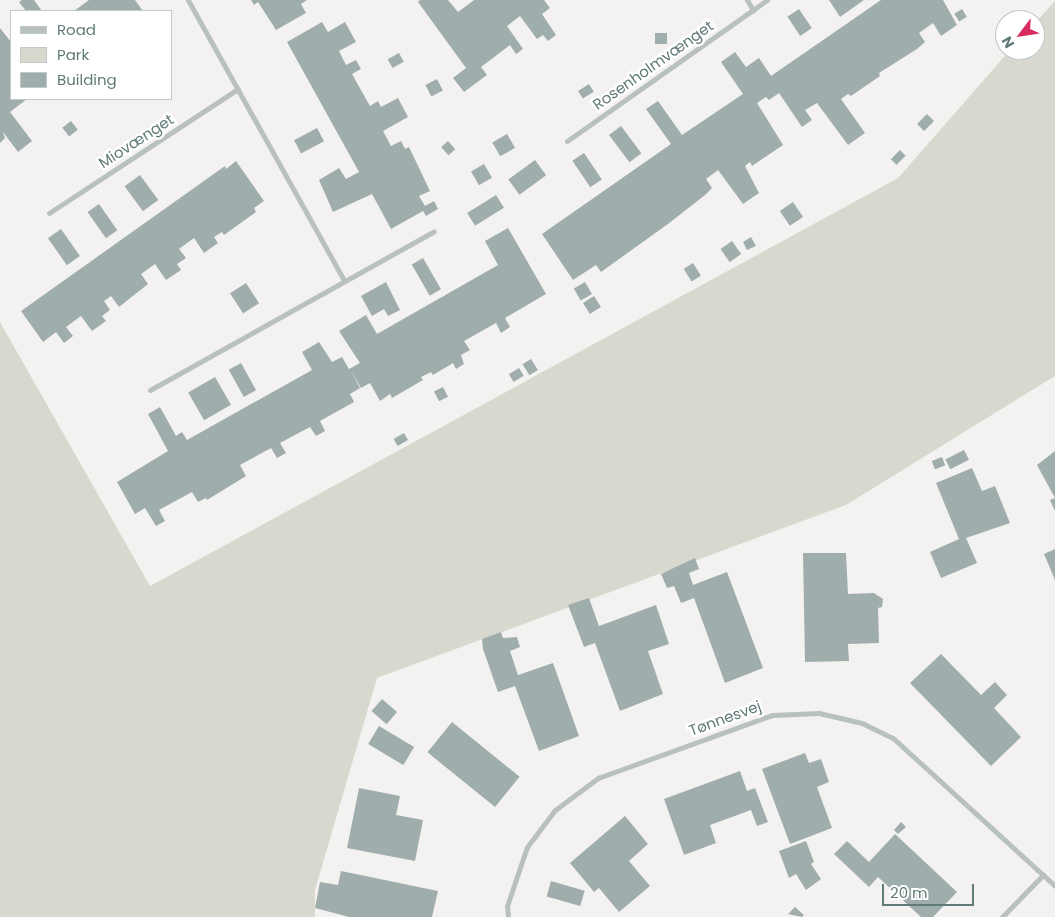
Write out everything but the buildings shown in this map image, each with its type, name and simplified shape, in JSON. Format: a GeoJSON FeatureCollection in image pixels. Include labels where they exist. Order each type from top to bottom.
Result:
{"type":"FeatureCollection","features":[{"type":"Feature","properties":{"kind":"street"},"geometry":{"type":"LineString","coordinates":[[188,0],[344,280]]}},
{"type":"Feature","properties":{"kind":"street"},"geometry":{"type":"LineString","coordinates":[[747,0],[753,10]]}},
{"type":"Feature","properties":{"kind":"street","name":"Rosenholmvænget"},"geometry":{"type":"LineString","coordinates":[[567,141],[767,0]]}},
{"type":"Feature","properties":{"kind":"street","name":"Miovænget"},"geometry":{"type":"LineString","coordinates":[[49,213],[238,89]]}},
{"type":"Feature","properties":{"kind":"street"},"geometry":{"type":"LineString","coordinates":[[150,390],[434,230]]}},
{"type":"Feature","properties":{"kind":"street","name":"Tønnesvej"},"geometry":{"type":"LineString","coordinates":[[508,917],[507,906],[526,847],[555,810],[598,778],[772,715],[819,712],[862,723],[893,738],[1055,886]]}},
{"type":"Feature","properties":{"kind":"street"},"geometry":{"type":"LineString","coordinates":[[1002,917],[1043,875]]}},
{"type":"Feature","properties":{"kind":"green space"},"geometry":{"type":"Polygon","coordinates":[[[1055,1],[1055,376],[846,505],[377,678],[315,890],[315,917],[0,917],[0,322],[150,586],[898,178],[1001,60],[1045,60],[1045,12],[1055,1]]]}}]}
